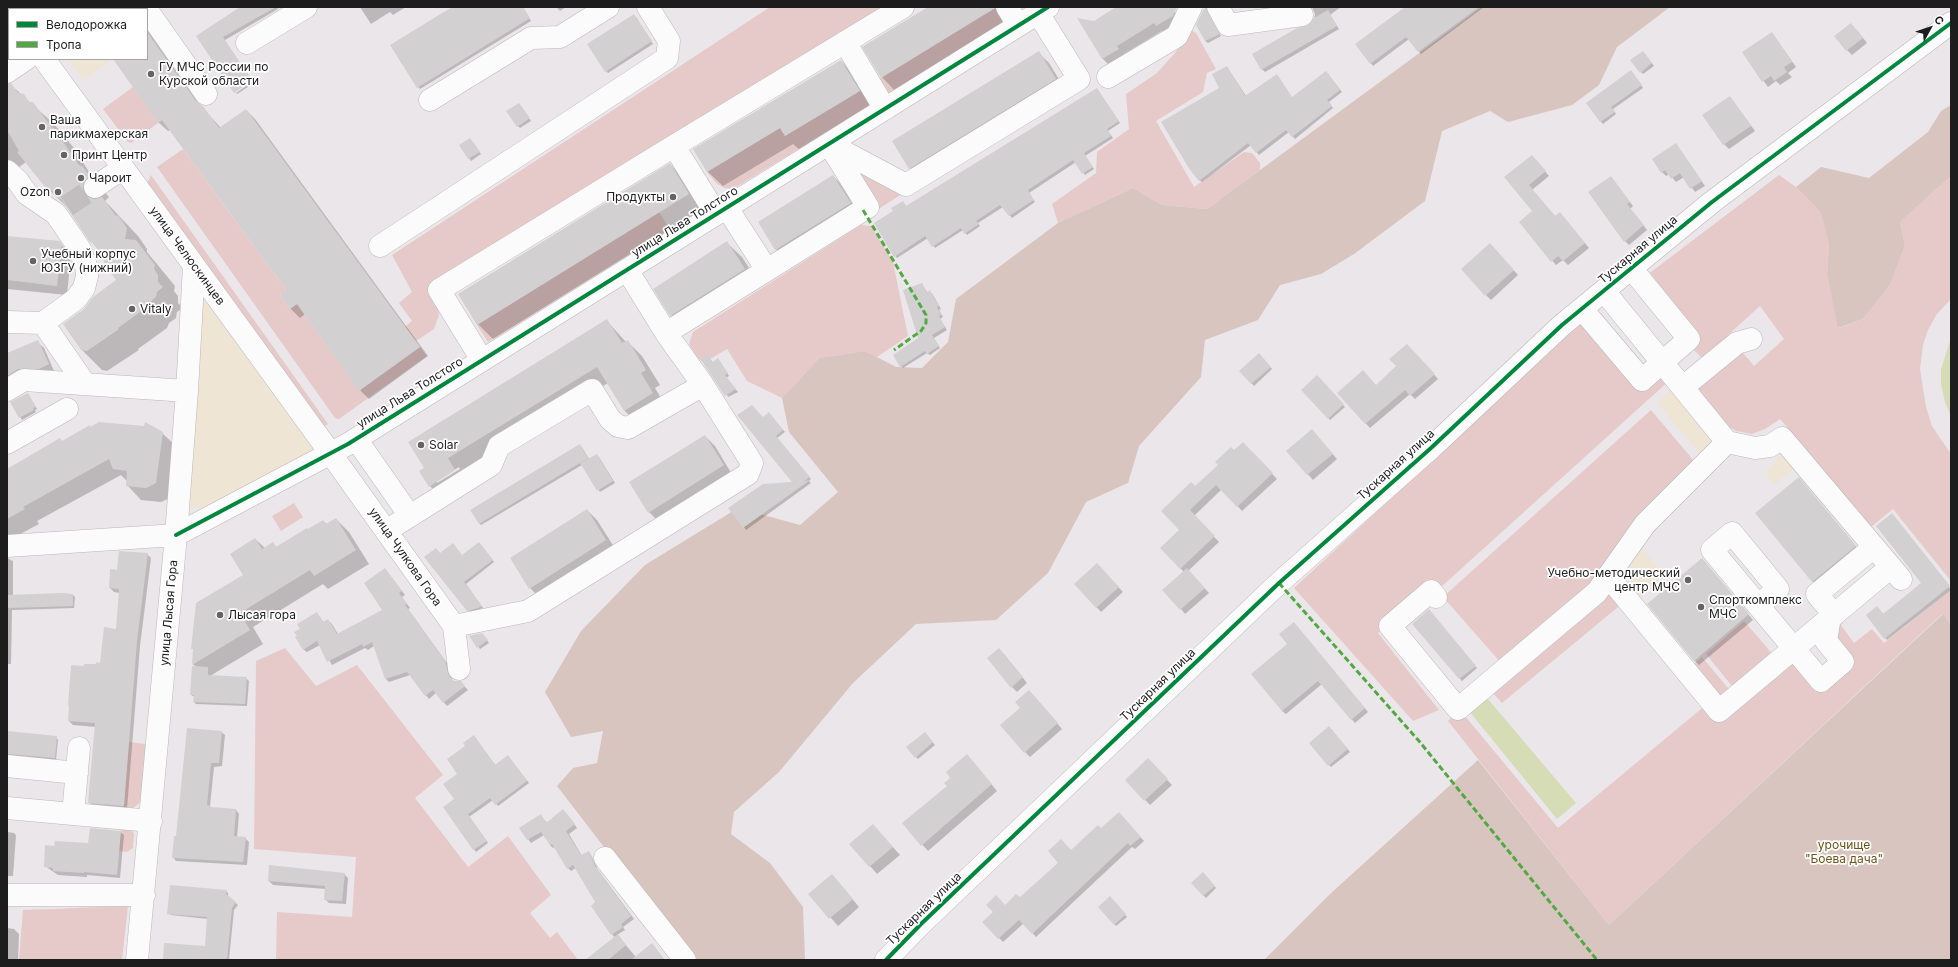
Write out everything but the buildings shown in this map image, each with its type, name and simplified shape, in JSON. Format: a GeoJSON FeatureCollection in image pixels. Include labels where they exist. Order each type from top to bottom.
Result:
{"type":"FeatureCollection","features":[{"type":"Feature","properties":{"kind":"street"},"geometry":{"type":"LineString","coordinates":[[248,43],[306,7]]}},
{"type":"Feature","properties":{"kind":"street"},"geometry":{"type":"LineString","coordinates":[[430,100],[532,38],[560,37],[608,7]]}},
{"type":"Feature","properties":{"kind":"street"},"geometry":{"type":"LineString","coordinates":[[380,246],[667,58],[669,41],[648,7]]}},
{"type":"Feature","properties":{"kind":"street"},"geometry":{"type":"LineString","coordinates":[[482,360],[439,290],[903,7]]}},
{"type":"Feature","properties":{"kind":"street"},"geometry":{"type":"LineString","coordinates":[[1007,7],[1018,25]]}},
{"type":"Feature","properties":{"kind":"street"},"geometry":{"type":"LineString","coordinates":[[1108,77],[1177,36],[1191,7]]}},
{"type":"Feature","properties":{"kind":"street"},"geometry":{"type":"LineString","coordinates":[[1218,7],[1228,25],[1302,15]]}},
{"type":"Feature","properties":{"kind":"street"},"geometry":{"type":"LineString","coordinates":[[829,144],[906,185],[1079,79],[1043,10]]}},
{"type":"Feature","properties":{"kind":"street","name":"улица Льва Толстого"},"geometry":{"type":"LineString","coordinates":[[176,535],[332,454],[1043,10]]}},
{"type":"Feature","properties":{"kind":"street"},"geometry":{"type":"LineString","coordinates":[[148,12],[206,94]]}},
{"type":"Feature","properties":{"kind":"street","name":"Тускарная улица"},"geometry":{"type":"LineString","coordinates":[[886,960],[921,924],[1279,584],[1431,448],[1562,325],[1712,202],[1951,23]]}},
{"type":"Feature","properties":{"kind":"street"},"geometry":{"type":"LineString","coordinates":[[845,42],[885,109]]}},
{"type":"Feature","properties":{"kind":"street"},"geometry":{"type":"LineString","coordinates":[[7,72],[25,60]]}},
{"type":"Feature","properties":{"kind":"street","name":"улица Челюскинцев"},"geometry":{"type":"LineString","coordinates":[[45,60],[332,454]]}},
{"type":"Feature","properties":{"kind":"street"},"geometry":{"type":"LineString","coordinates":[[666,333],[868,207],[829,144]]}},
{"type":"Feature","properties":{"kind":"street"},"geometry":{"type":"LineString","coordinates":[[674,146],[766,270]]}},
{"type":"Feature","properties":{"kind":"street"},"geometry":{"type":"LineString","coordinates":[[95,187],[123,168]]}},
{"type":"Feature","properties":{"kind":"street"},"geometry":{"type":"LineString","coordinates":[[7,171],[17,180],[27,194],[61,210],[80,249],[86,266],[87,276],[84,288],[76,299],[43,323],[7,322]]}},
{"type":"Feature","properties":{"kind":"street","name":"улица Лысая Гора"},"geometry":{"type":"LineString","coordinates":[[137,960],[151,821],[188,391],[194,266]]}},
{"type":"Feature","properties":{"kind":"street"},"geometry":{"type":"LineString","coordinates":[[1582,309],[1642,380],[1689,339],[1631,268]]}},
{"type":"Feature","properties":{"kind":"street"},"geometry":{"type":"LineString","coordinates":[[454,626],[528,611],[748,474],[752,463],[703,385],[666,333],[626,270]]}},
{"type":"Feature","properties":{"kind":"street"},"geometry":{"type":"LineString","coordinates":[[1604,291],[1727,442],[1755,448],[1770,446],[1782,438],[1896,573],[1832,616],[1719,711],[1608,576]]}},
{"type":"Feature","properties":{"kind":"street"},"geometry":{"type":"LineString","coordinates":[[43,323],[85,384]]}},
{"type":"Feature","properties":{"kind":"street"},"geometry":{"type":"LineString","coordinates":[[1683,387],[1737,343],[1751,339]]}},
{"type":"Feature","properties":{"kind":"street"},"geometry":{"type":"LineString","coordinates":[[7,390],[24,380],[188,391]]}},
{"type":"Feature","properties":{"kind":"street"},"geometry":{"type":"LineString","coordinates":[[386,531],[491,465],[499,446],[592,390],[610,419],[618,426],[628,428],[703,385]]}},
{"type":"Feature","properties":{"kind":"street"},"geometry":{"type":"LineString","coordinates":[[7,443],[67,410]]}},
{"type":"Feature","properties":{"kind":"street"},"geometry":{"type":"LineString","coordinates":[[356,438],[410,516]]}},
{"type":"Feature","properties":{"kind":"street"},"geometry":{"type":"LineString","coordinates":[[1436,597],[1431,591],[1390,626],[1458,709],[1597,592],[1645,524],[1727,442]]}},
{"type":"Feature","properties":{"kind":"street","name":"улица Чулкова Гора"},"geometry":{"type":"LineString","coordinates":[[332,454],[454,626],[459,669]]}},
{"type":"Feature","properties":{"kind":"street"},"geometry":{"type":"LineString","coordinates":[[7,546],[176,535]]}},
{"type":"Feature","properties":{"kind":"street"},"geometry":{"type":"LineString","coordinates":[[1759,605],[1821,681],[1843,662],[1826,641],[1832,616],[1817,594],[1874,546]]}},
{"type":"Feature","properties":{"kind":"street"},"geometry":{"type":"LineString","coordinates":[[73,814],[79,748]]}},
{"type":"Feature","properties":{"kind":"street"},"geometry":{"type":"LineString","coordinates":[[7,766],[77,773]]}},
{"type":"Feature","properties":{"kind":"street"},"geometry":{"type":"LineString","coordinates":[[7,808],[151,821]]}},
{"type":"Feature","properties":{"kind":"street"},"geometry":{"type":"LineString","coordinates":[[606,858],[685,960]]}},
{"type":"Feature","properties":{"kind":"street"},"geometry":{"type":"LineString","coordinates":[[7,895],[144,896]]}},
{"type":"Feature","properties":{"kind":"shaded area"},"geometry":{"type":"Polygon","coordinates":[[[40,7],[121,7],[120,8],[40,7]]]}},
{"type":"Feature","properties":{"kind":"shaded area"},"geometry":{"type":"Polygon","coordinates":[[[770,7],[884,7],[437,304],[439,315],[434,329],[416,341],[405,327],[412,321],[399,303],[412,292],[392,255],[770,7]]]}},
{"type":"Feature","properties":{"kind":"shaded area"},"geometry":{"type":"Polygon","coordinates":[[[997,7],[1009,21],[888,94],[879,79],[997,7]]]}},
{"type":"Feature","properties":{"kind":"shaded area"},"geometry":{"type":"Polygon","coordinates":[[[1191,30],[1196,33],[1216,69],[1207,73],[1203,92],[1156,121],[1194,187],[1244,152],[1252,153],[1260,163],[1260,170],[1207,209],[1162,205],[1133,188],[1058,223],[1052,204],[1096,173],[1097,152],[1129,129],[1126,94],[1157,73],[1182,45],[1191,30]]]}},
{"type":"Feature","properties":{"kind":"shaded area"},"geometry":{"type":"Polygon","coordinates":[[[69,60],[112,60],[83,80],[69,60]]]}},
{"type":"Feature","properties":{"kind":"shaded area"},"geometry":{"type":"Polygon","coordinates":[[[133,87],[158,123],[131,143],[128,142],[103,109],[133,87]]]}},
{"type":"Feature","properties":{"kind":"shaded area"},"geometry":{"type":"Polygon","coordinates":[[[863,89],[872,104],[733,189],[725,188],[717,184],[707,172],[780,128],[785,136],[863,89]]]}},
{"type":"Feature","properties":{"kind":"shaded area"},"geometry":{"type":"Polygon","coordinates":[[[183,149],[286,290],[280,295],[290,309],[297,304],[359,390],[420,347],[427,356],[339,419],[335,418],[157,167],[183,149]]]}},
{"type":"Feature","properties":{"kind":"shaded area"},"geometry":{"type":"Polygon","coordinates":[[[855,167],[902,194],[877,210],[855,167]]]}},
{"type":"Feature","properties":{"kind":"shaded area"},"geometry":{"type":"Polygon","coordinates":[[[151,175],[328,424],[323,427],[147,183],[151,175]]]}},
{"type":"Feature","properties":{"kind":"shaded area"},"geometry":{"type":"Polygon","coordinates":[[[1779,175],[1796,187],[1820,210],[1829,244],[1827,275],[1839,328],[1863,319],[1890,285],[1905,246],[1900,222],[1951,176],[1951,299],[1937,314],[1928,330],[1923,345],[1920,369],[1926,407],[1932,426],[1951,454],[1951,581],[1893,509],[1871,527],[1780,419],[1765,429],[1752,434],[1736,431],[1722,423],[1696,390],[1739,348],[1754,366],[1784,339],[1760,306],[1728,335],[1732,340],[1703,359],[1690,346],[1647,275],[1779,175]]]}},
{"type":"Feature","properties":{"kind":"shaded area"},"geometry":{"type":"Polygon","coordinates":[[[659,212],[670,229],[488,342],[477,325],[659,212]]]}},
{"type":"Feature","properties":{"kind":"shaded area"},"geometry":{"type":"Polygon","coordinates":[[[861,225],[871,226],[893,262],[908,336],[877,357],[865,351],[819,358],[782,398],[747,381],[727,349],[705,362],[698,359],[689,344],[693,332],[861,225]]]}},
{"type":"Feature","properties":{"kind":"shaded area"},"geometry":{"type":"Polygon","coordinates":[[[204,301],[208,302],[317,454],[221,504],[195,508],[189,506],[187,501],[201,304],[204,301]]]}},
{"type":"Feature","properties":{"kind":"shaded area"},"geometry":{"type":"Polygon","coordinates":[[[1582,322],[1639,389],[1662,370],[1670,380],[1440,588],[1435,583],[1378,633],[1439,710],[1413,721],[1294,588],[1582,322]]]}},
{"type":"Feature","properties":{"kind":"shaded area"},"geometry":{"type":"Polygon","coordinates":[[[1675,386],[1714,442],[1703,457],[1657,403],[1675,386]]]}},
{"type":"Feature","properties":{"kind":"shaded area"},"geometry":{"type":"Polygon","coordinates":[[[1651,410],[1694,461],[1588,591],[1501,663],[1443,597],[1651,410]]]}},
{"type":"Feature","properties":{"kind":"shaded area"},"geometry":{"type":"Polygon","coordinates":[[[1788,454],[1797,459],[1863,552],[1794,469],[1775,484],[1768,478],[1767,470],[1780,456],[1788,454]]]}},
{"type":"Feature","properties":{"kind":"shaded area"},"geometry":{"type":"Polygon","coordinates":[[[294,503],[303,517],[281,531],[272,516],[294,503]]]}},
{"type":"Feature","properties":{"kind":"shaded area"},"geometry":{"type":"Polygon","coordinates":[[[1639,545],[1665,575],[1635,601],[1616,579],[1639,545]]]}},
{"type":"Feature","properties":{"kind":"shaded area"},"geometry":{"type":"Polygon","coordinates":[[[1609,588],[1623,603],[1502,703],[1490,690],[1609,588]]]}},
{"type":"Feature","properties":{"kind":"shaded area"},"geometry":{"type":"Polygon","coordinates":[[[1951,590],[1951,625],[1942,614],[1609,925],[1448,721],[1460,710],[1558,828],[1707,704],[1794,654],[1821,687],[1850,663],[1832,639],[1838,621],[1854,643],[1872,629],[1884,643],[1951,590]]]}},
{"type":"Feature","properties":{"kind":"shaded area"},"geometry":{"type":"Polygon","coordinates":[[[1744,621],[1776,658],[1736,691],[1706,654],[1744,621]]]}},
{"type":"Feature","properties":{"kind":"shaded area"},"geometry":{"type":"Polygon","coordinates":[[[285,648],[316,686],[357,665],[443,775],[415,798],[468,867],[508,836],[551,895],[530,913],[550,938],[557,932],[578,960],[276,960],[277,912],[352,917],[356,857],[254,849],[256,661],[285,648]]]}},
{"type":"Feature","properties":{"kind":"shaded area"},"geometry":{"type":"Polygon","coordinates":[[[1702,657],[1733,694],[1720,705],[1689,668],[1702,657]]]}},
{"type":"Feature","properties":{"kind":"shaded area"},"geometry":{"type":"Polygon","coordinates":[[[129,742],[146,744],[141,802],[133,808],[123,807],[129,742]]]}},
{"type":"Feature","properties":{"kind":"shaded area"},"geometry":{"type":"Polygon","coordinates":[[[121,828],[132,830],[134,834],[133,848],[127,852],[119,851],[121,828]]]}},
{"type":"Feature","properties":{"kind":"shaded area"},"geometry":{"type":"Polygon","coordinates":[[[128,906],[122,960],[19,960],[23,910],[128,906]]]}},
{"type":"Feature","properties":{"kind":"green space"},"geometry":{"type":"Polygon","coordinates":[[[1482,7],[1670,7],[1617,47],[1599,85],[1572,105],[1508,122],[1490,111],[1442,131],[1425,201],[1354,254],[1321,274],[1280,285],[1258,320],[1205,340],[1201,377],[1139,446],[1128,483],[1086,502],[1048,573],[996,620],[916,624],[853,683],[779,772],[734,812],[731,834],[770,863],[803,907],[805,960],[691,960],[557,786],[573,768],[597,763],[603,731],[571,737],[545,692],[581,631],[645,565],[738,508],[800,525],[838,492],[789,432],[782,398],[819,358],[865,351],[896,367],[922,368],[948,342],[956,299],[1058,223],[1133,188],[1162,205],[1207,209],[1482,7]]]}},
{"type":"Feature","properties":{"kind":"green space"},"geometry":{"type":"Polygon","coordinates":[[[1951,105],[1951,176],[1900,222],[1905,246],[1890,285],[1863,319],[1838,328],[1827,275],[1829,244],[1820,211],[1796,187],[1821,167],[1869,178],[1928,132],[1941,111],[1951,105]]]}},
{"type":"Feature","properties":{"kind":"green space"},"geometry":{"type":"Polygon","coordinates":[[[1951,338],[1951,417],[1945,402],[1941,384],[1941,369],[1951,338]]]}},
{"type":"Feature","properties":{"kind":"green space","name":"урочище \"Боева дача\""},"geometry":{"type":"Polygon","coordinates":[[[1943,614],[1951,625],[1951,960],[1264,960],[1330,894],[1478,760],[1609,925],[1943,614]]]}},
{"type":"Feature","properties":{"kind":"green space"},"geometry":{"type":"Polygon","coordinates":[[[1482,692],[1576,803],[1557,819],[1465,706],[1482,692]]]}},
{"type":"Feature","properties":{"kind":"tunnel"},"geometry":{"type":"LineString","coordinates":[[67,206],[95,187]]}},
{"type":"Feature","properties":{"kind":"marked path"},"geometry":{"type":"LineString","coordinates":[[863,210],[926,315],[926,323],[921,331],[894,350]]}},
{"type":"Feature","properties":{"kind":"marked path"},"geometry":{"type":"LineString","coordinates":[[1279,583],[1419,741],[1597,960]]}},
{"type":"Feature","properties":{"kind":"cycle path"},"geometry":{"type":"LineString","coordinates":[[176,535],[348,444],[1048,7]]}},
{"type":"Feature","properties":{"kind":"cycle path"},"geometry":{"type":"LineString","coordinates":[[886,960],[921,924],[1279,583],[1431,448],[1562,325],[1712,202],[1951,23]]}},
{"type":"Feature","properties":{"kind":"place","name":"ГУ МЧС России по Курской области"},"geometry":{"type":"Point","coordinates":[151,74]}},
{"type":"Feature","properties":{"kind":"place","name":"Ваша парикмахерская"},"geometry":{"type":"Point","coordinates":[42,127]}},
{"type":"Feature","properties":{"kind":"place","name":"Принт Центр"},"geometry":{"type":"Point","coordinates":[64,155]}},
{"type":"Feature","properties":{"kind":"place","name":"Чароит"},"geometry":{"type":"Point","coordinates":[81,178]}},
{"type":"Feature","properties":{"kind":"place","name":"Ozon"},"geometry":{"type":"Point","coordinates":[58,192]}},
{"type":"Feature","properties":{"kind":"place","name":"Продукты"},"geometry":{"type":"Point","coordinates":[673,197]}},
{"type":"Feature","properties":{"kind":"place","name":"Учебный корпус ЮЗГУ (нижний)"},"geometry":{"type":"Point","coordinates":[33,261]}},
{"type":"Feature","properties":{"kind":"place","name":"Vitaly"},"geometry":{"type":"Point","coordinates":[132,309]}},
{"type":"Feature","properties":{"kind":"place","name":"Solar"},"geometry":{"type":"Point","coordinates":[421,445]}},
{"type":"Feature","properties":{"kind":"place","name":"Учебно-методический центр МЧС"},"geometry":{"type":"Point","coordinates":[1688,580]}},
{"type":"Feature","properties":{"kind":"place","name":"Спорткомплекс МЧС"},"geometry":{"type":"Point","coordinates":[1701,607]}},
{"type":"Feature","properties":{"kind":"place","name":"Лысая гора"},"geometry":{"type":"Point","coordinates":[220,615]}}]}
